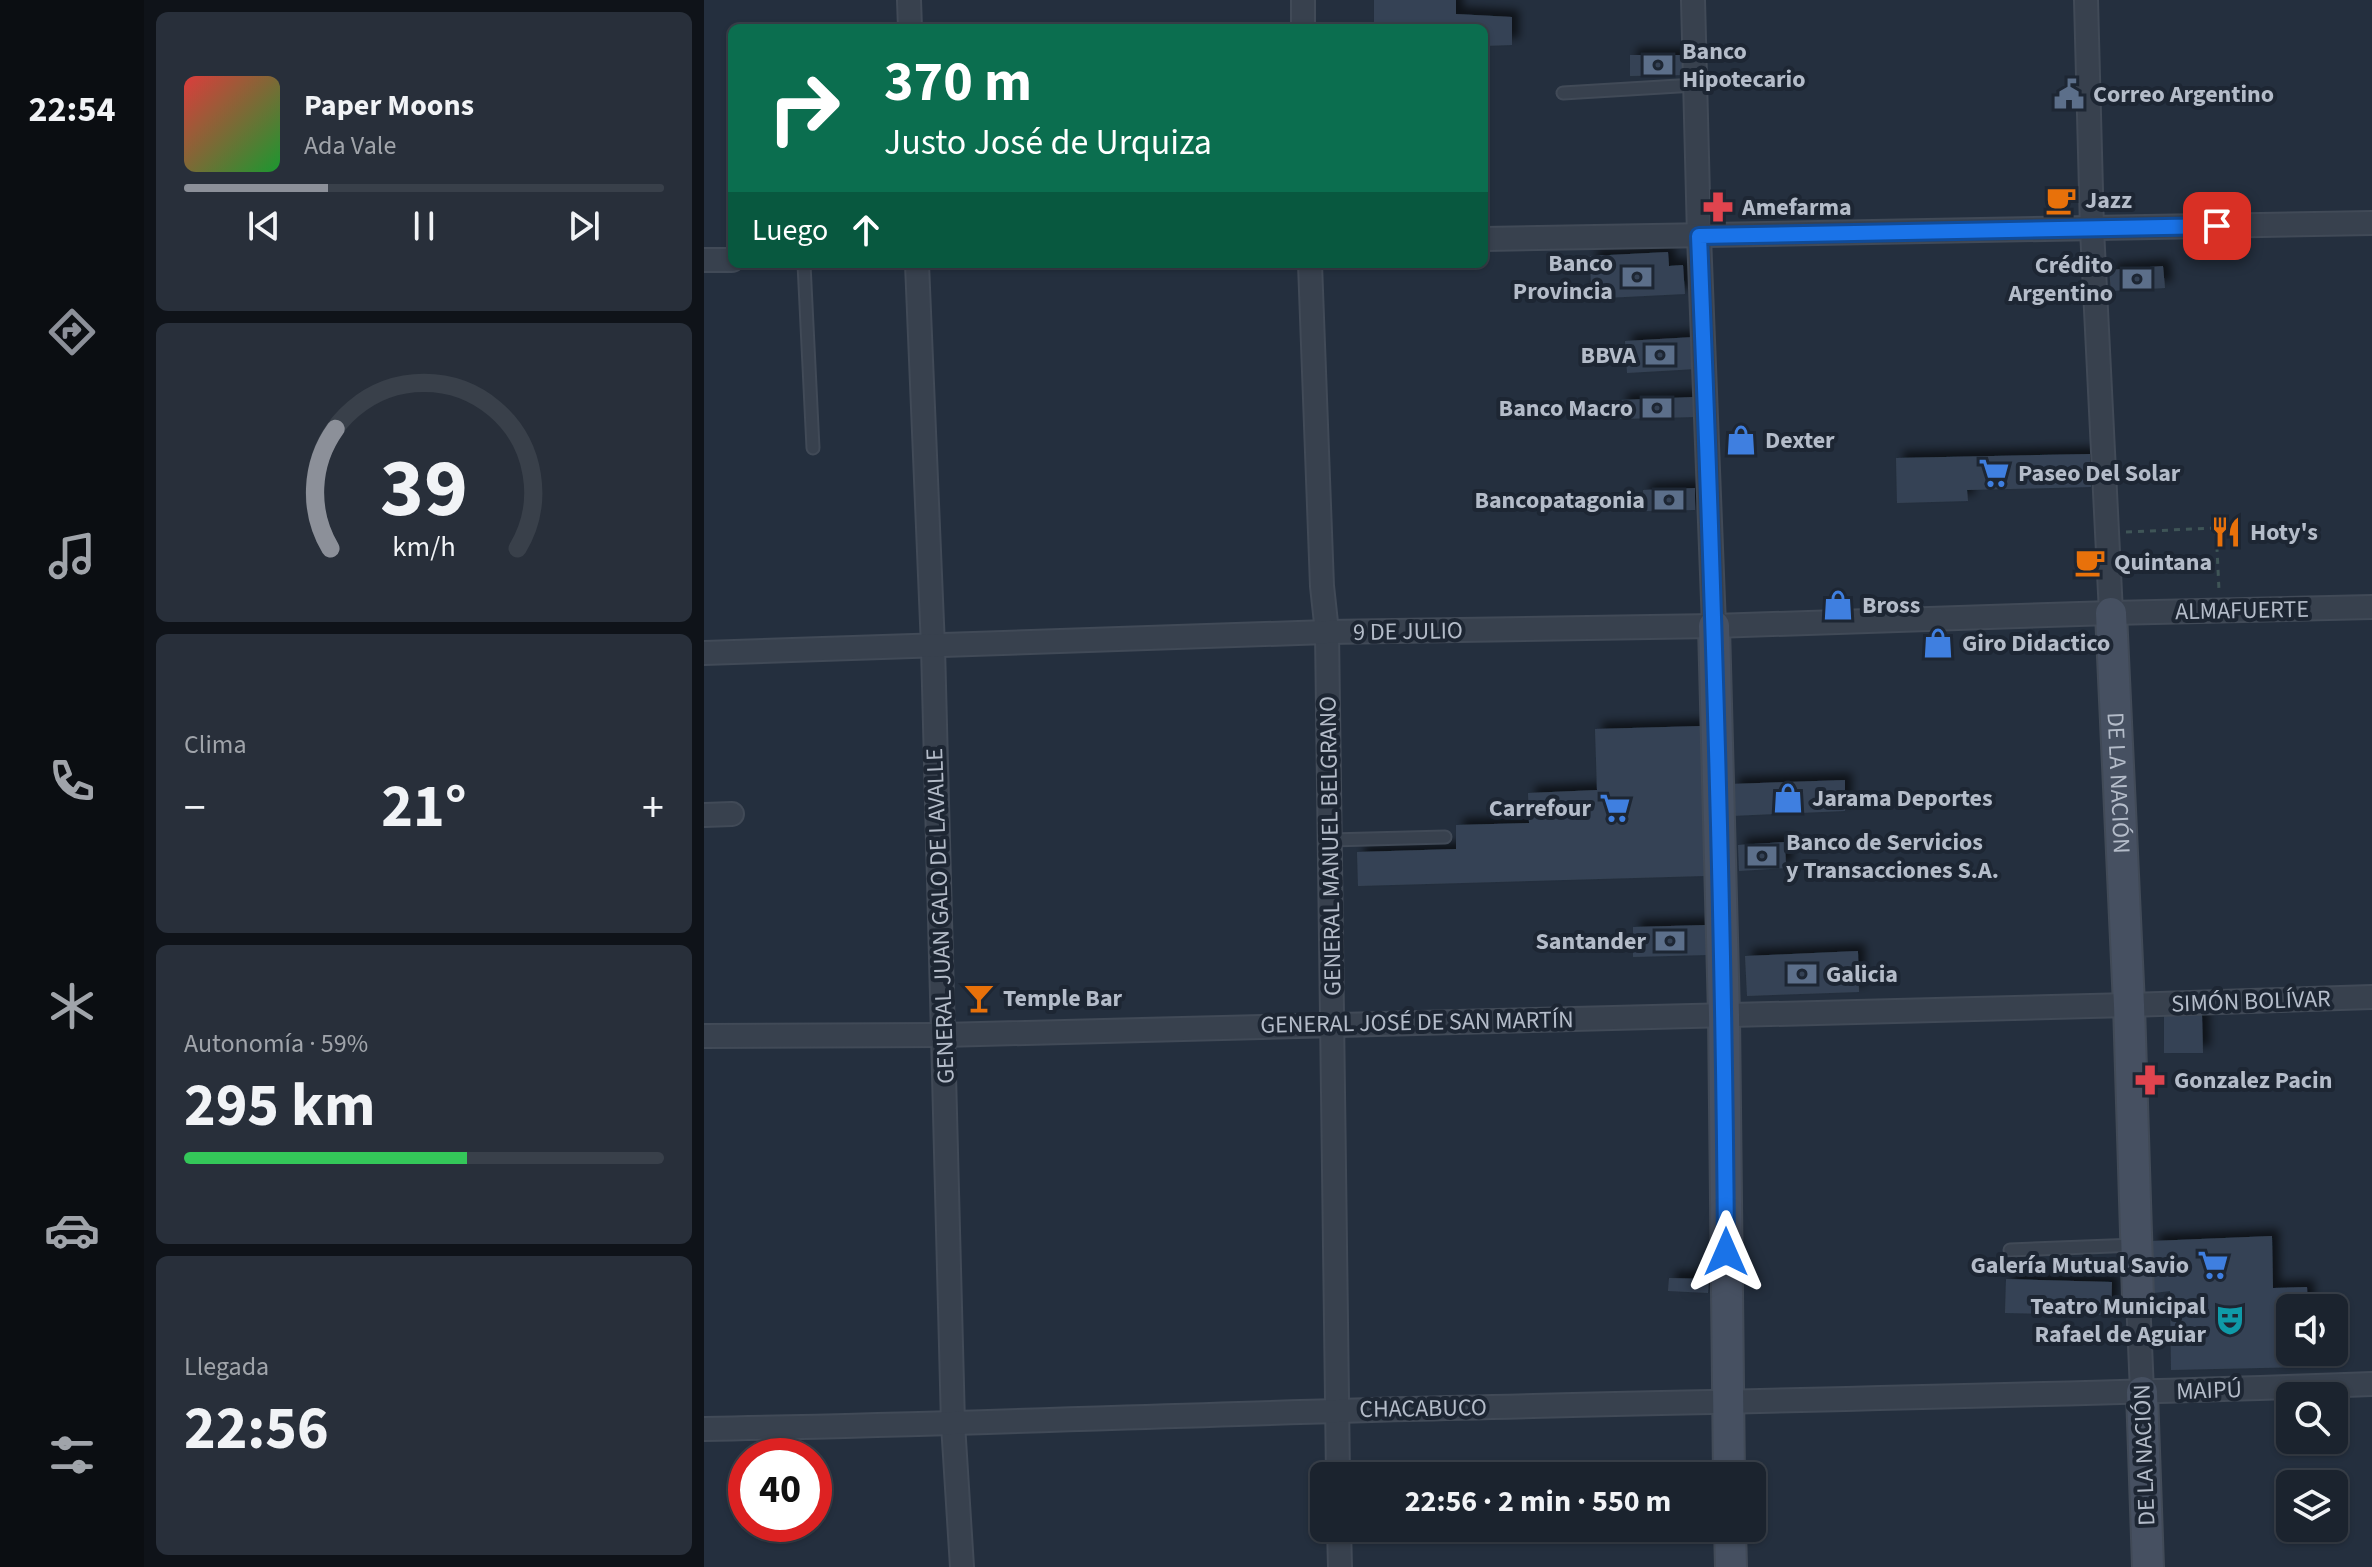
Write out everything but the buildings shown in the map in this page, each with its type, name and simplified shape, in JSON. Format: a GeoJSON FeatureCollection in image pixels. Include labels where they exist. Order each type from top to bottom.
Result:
{"type":"FeatureCollection","features":[{"type":"Feature","properties":{"kind":"street"},"geometry":{"type":"LineString","coordinates":[[909,0],[910,24]]}},
{"type":"Feature","properties":{"kind":"street"},"geometry":{"type":"LineString","coordinates":[[1303,0],[1303,24]]}},
{"type":"Feature","properties":{"kind":"street"},"geometry":{"type":"LineString","coordinates":[[1693,0],[1724,1015],[1729,1462]]}},
{"type":"Feature","properties":{"kind":"street","name":"DE LA NACIÓN"},"geometry":{"type":"LineString","coordinates":[[2086,0],[2092,229],[2129,1005],[2148,1567]]}},
{"type":"Feature","properties":{"kind":"street"},"geometry":{"type":"LineString","coordinates":[[1488,239],[2372,223]]}},
{"type":"Feature","properties":{"kind":"street"},"geometry":{"type":"LineString","coordinates":[[704,260],[728,260]]}},
{"type":"Feature","properties":{"kind":"street","name":"GENERAL JUAN GALO DE LAVALLE"},"geometry":{"type":"LineString","coordinates":[[917,268],[933,647],[953,1424],[962,1567]]}},
{"type":"Feature","properties":{"kind":"street","name":"GENERAL MANUEL BELGRANO"},"geometry":{"type":"LineString","coordinates":[[1310,268],[1322,586],[1327,632],[1338,1462]]}},
{"type":"Feature","properties":{"kind":"street","name":"ALMAFUERTE"},"geometry":{"type":"LineString","coordinates":[[2111,613],[2372,607]]}},
{"type":"Feature","properties":{"kind":"street","name":"9 DE JULIO"},"geometry":{"type":"LineString","coordinates":[[704,653],[1327,632],[1714,626],[2111,613]]}},
{"type":"Feature","properties":{"kind":"street"},"geometry":{"type":"LineString","coordinates":[[704,815],[732,814]]}},
{"type":"Feature","properties":{"kind":"street","name":"SIMÓN BOLÍVAR"},"geometry":{"type":"LineString","coordinates":[[2129,1005],[2372,997]]}},
{"type":"Feature","properties":{"kind":"street","name":"GENERAL JOSÉ DE SAN MARTÍN"},"geometry":{"type":"LineString","coordinates":[[704,1036],[943,1035],[2129,1005]]}},
{"type":"Feature","properties":{"kind":"street","name":"MAIPÚ"},"geometry":{"type":"LineString","coordinates":[[2142,1392],[2372,1384]]}},
{"type":"Feature","properties":{"kind":"street","name":"CHACABUCO"},"geometry":{"type":"LineString","coordinates":[[704,1429],[2142,1392]]}},
{"type":"Feature","properties":{"kind":"street"},"geometry":{"type":"LineString","coordinates":[[1339,1542],[1340,1567]]}},
{"type":"Feature","properties":{"kind":"street"},"geometry":{"type":"LineString","coordinates":[[1730,1542],[1731,1567]]}},
{"type":"Feature","properties":{"kind":"lane"},"geometry":{"type":"LineString","coordinates":[[1563,93],[1695,85]]}},
{"type":"Feature","properties":{"kind":"lane"},"geometry":{"type":"LineString","coordinates":[[804,268],[813,448]]}},
{"type":"Feature","properties":{"kind":"lane"},"geometry":{"type":"LineString","coordinates":[[1330,840],[1445,837]]}},
{"type":"Feature","properties":{"kind":"lane"},"geometry":{"type":"LineString","coordinates":[[2010,1250],[2137,1245]]}},
{"type":"Feature","properties":{"kind":"path"},"geometry":{"type":"LineString","coordinates":[[2107,532],[2216,528],[2220,610]]}},
{"type":"Feature","properties":{"kind":"place","name":"Banco Hipotecario"},"geometry":{"type":"Point","coordinates":[1658,65]}},
{"type":"Feature","properties":{"kind":"place","name":"Correo Argentino"},"geometry":{"type":"Point","coordinates":[2069,94]}},
{"type":"Feature","properties":{"kind":"place","name":"Jazz"},"geometry":{"type":"Point","coordinates":[2061,200]}},
{"type":"Feature","properties":{"kind":"place","name":"Amefarma"},"geometry":{"type":"Point","coordinates":[1718,207]}},
{"type":"Feature","properties":{"kind":"place","name":"Banco Provincia"},"geometry":{"type":"Point","coordinates":[1637,277]}},
{"type":"Feature","properties":{"kind":"place","name":"Crédito Argentino"},"geometry":{"type":"Point","coordinates":[2137,279]}},
{"type":"Feature","properties":{"kind":"place","name":"BBVA"},"geometry":{"type":"Point","coordinates":[1660,355]}},
{"type":"Feature","properties":{"kind":"place","name":"Banco Macro"},"geometry":{"type":"Point","coordinates":[1657,408]}},
{"type":"Feature","properties":{"kind":"place","name":"Dexter"},"geometry":{"type":"Point","coordinates":[1741,440]}},
{"type":"Feature","properties":{"kind":"place","name":"Paseo Del Solar"},"geometry":{"type":"Point","coordinates":[1994,473]}},
{"type":"Feature","properties":{"kind":"place","name":"Bancopatagonia"},"geometry":{"type":"Point","coordinates":[1669,500]}},
{"type":"Feature","properties":{"kind":"place","name":"Hoty's"},"geometry":{"type":"Point","coordinates":[2226,532]}},
{"type":"Feature","properties":{"kind":"place","name":"Quintana"},"geometry":{"type":"Point","coordinates":[2090,562]}},
{"type":"Feature","properties":{"kind":"place","name":"Bross"},"geometry":{"type":"Point","coordinates":[1838,605]}},
{"type":"Feature","properties":{"kind":"place","name":"Giro Didactico"},"geometry":{"type":"Point","coordinates":[1938,643]}},
{"type":"Feature","properties":{"kind":"place","name":"Jarama Deportes"},"geometry":{"type":"Point","coordinates":[1788,798]}},
{"type":"Feature","properties":{"kind":"place","name":"Carrefour"},"geometry":{"type":"Point","coordinates":[1615,808]}},
{"type":"Feature","properties":{"kind":"place","name":"Banco de Servicios y Transacciones S.A."},"geometry":{"type":"Point","coordinates":[1762,856]}},
{"type":"Feature","properties":{"kind":"place","name":"Santander"},"geometry":{"type":"Point","coordinates":[1670,941]}},
{"type":"Feature","properties":{"kind":"place","name":"Galicia"},"geometry":{"type":"Point","coordinates":[1802,974]}},
{"type":"Feature","properties":{"kind":"place","name":"Temple Bar"},"geometry":{"type":"Point","coordinates":[979,998]}},
{"type":"Feature","properties":{"kind":"place","name":"Gonzalez Pacin"},"geometry":{"type":"Point","coordinates":[2150,1080]}},
{"type":"Feature","properties":{"kind":"place","name":"Galería Mutual Savio"},"geometry":{"type":"Point","coordinates":[2213,1265]}},
{"type":"Feature","properties":{"kind":"place","name":"Teatro Municipal Rafael de Aguiar"},"geometry":{"type":"Point","coordinates":[2230,1320]}},
{"type":"Feature","properties":{"kind":"route"},"geometry":{"type":"LineString","coordinates":[[1726,1252],[1716,686],[1699,236],[2217,226]]}}]}
